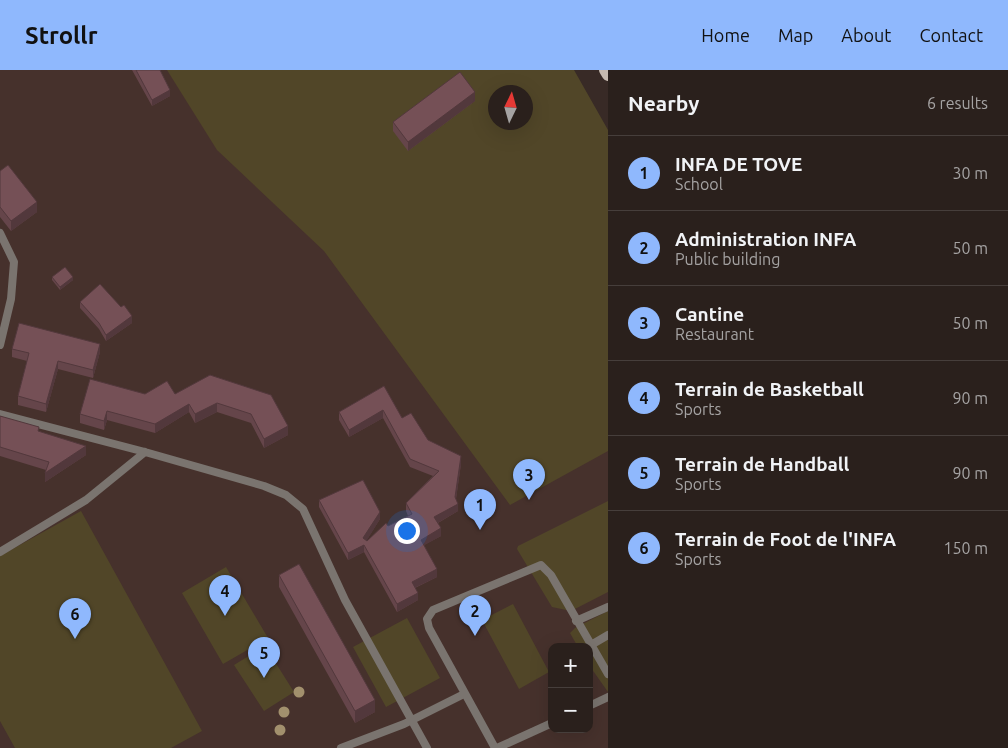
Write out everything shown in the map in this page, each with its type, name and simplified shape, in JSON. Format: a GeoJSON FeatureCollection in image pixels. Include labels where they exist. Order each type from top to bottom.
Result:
{"type":"FeatureCollection","features":[{"type":"Feature","properties":{"kind":"main road"},"geometry":{"type":"LineString","coordinates":[[606,70],[608,75]]}},
{"type":"Feature","properties":{"kind":"lane"},"geometry":{"type":"LineString","coordinates":[[0,233],[14,262],[11,298],[0,345]]}},
{"type":"Feature","properties":{"kind":"lane"},"geometry":{"type":"LineString","coordinates":[[0,414],[145,452],[264,486],[286,495],[303,509],[345,600],[427,748]]}},
{"type":"Feature","properties":{"kind":"lane"},"geometry":{"type":"LineString","coordinates":[[0,552],[86,500],[145,452]]}},
{"type":"Feature","properties":{"kind":"lane"},"geometry":{"type":"LineString","coordinates":[[548,725],[496,748],[464,694],[429,628],[427,619],[432,610],[541,565],[551,575],[576,622],[590,643]]}},
{"type":"Feature","properties":{"kind":"lane"},"geometry":{"type":"LineString","coordinates":[[576,622],[608,607]]}},
{"type":"Feature","properties":{"kind":"lane"},"geometry":{"type":"LineString","coordinates":[[593,644],[608,635]]}},
{"type":"Feature","properties":{"kind":"lane"},"geometry":{"type":"LineString","coordinates":[[593,648],[608,674]]}},
{"type":"Feature","properties":{"kind":"lane"},"geometry":{"type":"LineString","coordinates":[[341,748],[413,720],[464,694]]}},
{"type":"Feature","properties":{"kind":"lane"},"geometry":{"type":"LineString","coordinates":[[593,704],[608,697]]}},
{"type":"Feature","properties":{"kind":"lane"},"geometry":{"type":"LineString","coordinates":[[418,748],[422,738]]}},
{"type":"Feature","properties":{"kind":"shaded area"},"geometry":{"type":"Polygon","coordinates":[[[0,70],[530,70],[608,204],[608,748],[0,748],[0,70]]]}},
{"type":"Feature","properties":{"kind":"shaded area"},"geometry":{"type":"Polygon","coordinates":[[[167,70],[574,70],[608,130],[608,451],[510,505],[324,251],[217,150],[167,70]]]}},
{"type":"Feature","properties":{"kind":"shaded area"},"geometry":{"type":"Polygon","coordinates":[[[608,501],[608,592],[571,611],[552,607],[517,549],[518,546],[608,501]]]}},
{"type":"Feature","properties":{"kind":"shaded area"},"geometry":{"type":"Polygon","coordinates":[[[81,511],[202,731],[171,748],[15,748],[0,721],[0,556],[81,511]]]}},
{"type":"Feature","properties":{"kind":"shaded area"},"geometry":{"type":"Polygon","coordinates":[[[226,567],[268,638],[223,664],[182,593],[226,567]]]}},
{"type":"Feature","properties":{"kind":"shaded area"},"geometry":{"type":"Polygon","coordinates":[[[513,604],[548,673],[519,689],[482,620],[513,604]]]}},
{"type":"Feature","properties":{"kind":"shaded area"},"geometry":{"type":"Polygon","coordinates":[[[608,611],[608,692],[593,671],[593,643],[576,643],[570,633],[575,628],[608,611]]]}},
{"type":"Feature","properties":{"kind":"shaded area"},"geometry":{"type":"Polygon","coordinates":[[[407,618],[440,678],[386,707],[353,647],[407,618]]]}},
{"type":"Feature","properties":{"kind":"shaded area"},"geometry":{"type":"Polygon","coordinates":[[[265,646],[294,692],[264,711],[234,665],[265,646]]]}},
{"type":"Feature","properties":{"kind":"building"},"geometry":{"type":"Polygon","coordinates":[[[136,70],[160,70],[170,90],[152,100],[136,70]]]}},
{"type":"Feature","properties":{"kind":"building"},"geometry":{"type":"Polygon","coordinates":[[[460,72],[475,92],[408,142],[393,122],[460,72]]]}},
{"type":"Feature","properties":{"kind":"building"},"geometry":{"type":"Polygon","coordinates":[[[8,165],[37,202],[11,221],[0,207],[0,171],[8,165]]]}},
{"type":"Feature","properties":{"kind":"building"},"geometry":{"type":"Polygon","coordinates":[[[65,267],[73,277],[60,287],[52,277],[65,267]]]}},
{"type":"Feature","properties":{"kind":"building"},"geometry":{"type":"Polygon","coordinates":[[[100,284],[121,307],[124,305],[132,316],[106,335],[99,323],[80,302],[100,284]]]}},
{"type":"Feature","properties":{"kind":"building"},"geometry":{"type":"Polygon","coordinates":[[[19,323],[100,344],[93,370],[58,361],[46,404],[18,396],[29,353],[12,349],[19,323]]]}},
{"type":"Feature","properties":{"kind":"building"},"geometry":{"type":"Polygon","coordinates":[[[210,375],[271,395],[288,426],[264,439],[251,414],[217,403],[195,414],[189,404],[155,424],[107,411],[104,421],[80,414],[90,379],[145,394],[167,381],[175,394],[210,375]]]}},
{"type":"Feature","properties":{"kind":"building"},"geometry":{"type":"Polygon","coordinates":[[[384,386],[402,418],[411,413],[428,440],[461,456],[455,497],[458,504],[434,517],[441,528],[421,540],[437,569],[412,582],[418,593],[397,604],[364,545],[348,553],[319,500],[363,480],[380,512],[363,538],[367,541],[386,523],[388,526],[412,514],[406,503],[439,471],[410,459],[383,410],[349,430],[339,412],[384,386]]]}},
{"type":"Feature","properties":{"kind":"building"},"geometry":{"type":"Polygon","coordinates":[[[0,416],[39,427],[38,431],[86,446],[45,473],[49,462],[0,447],[0,416]]]}},
{"type":"Feature","properties":{"kind":"building"},"geometry":{"type":"Polygon","coordinates":[[[299,564],[375,700],[355,711],[279,575],[299,564]]]}},
{"type":"Feature","properties":{"kind":"place","name":"Cantine"},"geometry":{"type":"Point","coordinates":[529,500]}},
{"type":"Feature","properties":{"kind":"place","name":"INFA DE TOVE"},"geometry":{"type":"Point","coordinates":[480,530]}},
{"type":"Feature","properties":{"kind":"place","name":"Terrain de Basketball"},"geometry":{"type":"Point","coordinates":[225,616]}},
{"type":"Feature","properties":{"kind":"place","name":"Administration INFA"},"geometry":{"type":"Point","coordinates":[475,636]}},
{"type":"Feature","properties":{"kind":"place","name":"Terrain de Foot de l'INFA"},"geometry":{"type":"Point","coordinates":[75,639]}},
{"type":"Feature","properties":{"kind":"place","name":"Terrain de Handball"},"geometry":{"type":"Point","coordinates":[264,678]}}]}
